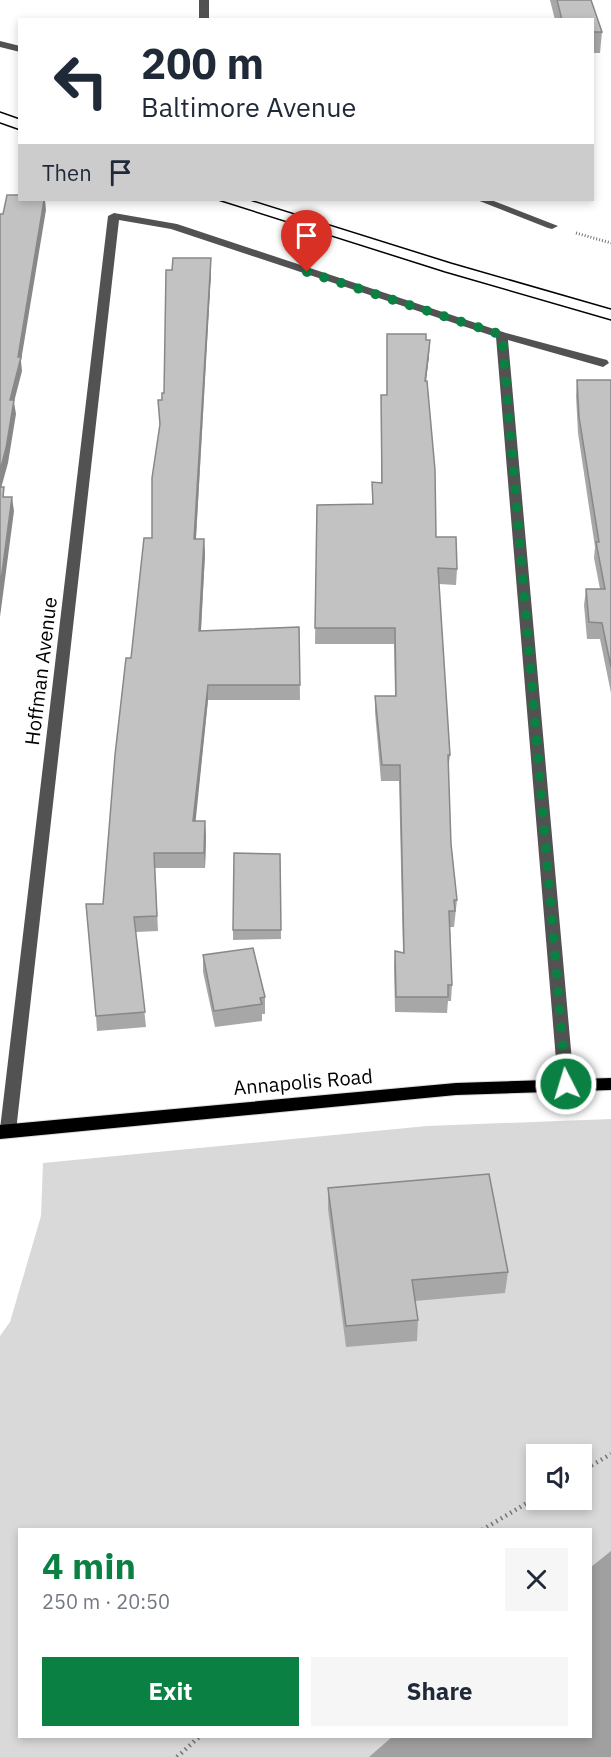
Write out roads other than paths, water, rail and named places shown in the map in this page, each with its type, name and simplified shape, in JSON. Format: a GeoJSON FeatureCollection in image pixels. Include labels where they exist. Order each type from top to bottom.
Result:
{"type":"FeatureCollection","features":[{"type":"Feature","properties":{"kind":"main road","name":"Annapolis Road"},"geometry":{"type":"LineString","coordinates":[[4,1132],[456,1089],[611,1084]]}},
{"type":"Feature","properties":{"kind":"street"},"geometry":{"type":"LineString","coordinates":[[204,0],[204,18]]}},
{"type":"Feature","properties":{"kind":"street"},"geometry":{"type":"LineString","coordinates":[[0,44],[18,48]]}},
{"type":"Feature","properties":{"kind":"street"},"geometry":{"type":"LineString","coordinates":[[499,202],[552,226]]}},
{"type":"Feature","properties":{"kind":"street","name":"Hoffman Avenue"},"geometry":{"type":"LineString","coordinates":[[4,1132],[114,216],[173,226],[502,335]]}},
{"type":"Feature","properties":{"kind":"street"},"geometry":{"type":"LineString","coordinates":[[566,1084],[502,335],[603,363]]}},
{"type":"Feature","properties":{"kind":"tram line"},"geometry":{"type":"LineString","coordinates":[[0,112],[18,118]]}},
{"type":"Feature","properties":{"kind":"tram line"},"geometry":{"type":"LineString","coordinates":[[0,123],[18,129]]}},
{"type":"Feature","properties":{"kind":"tram line"},"geometry":{"type":"LineString","coordinates":[[221,201],[445,272],[611,320]]}},
{"type":"Feature","properties":{"kind":"tram line"},"geometry":{"type":"LineString","coordinates":[[253,201],[451,263],[611,309]]}}]}
